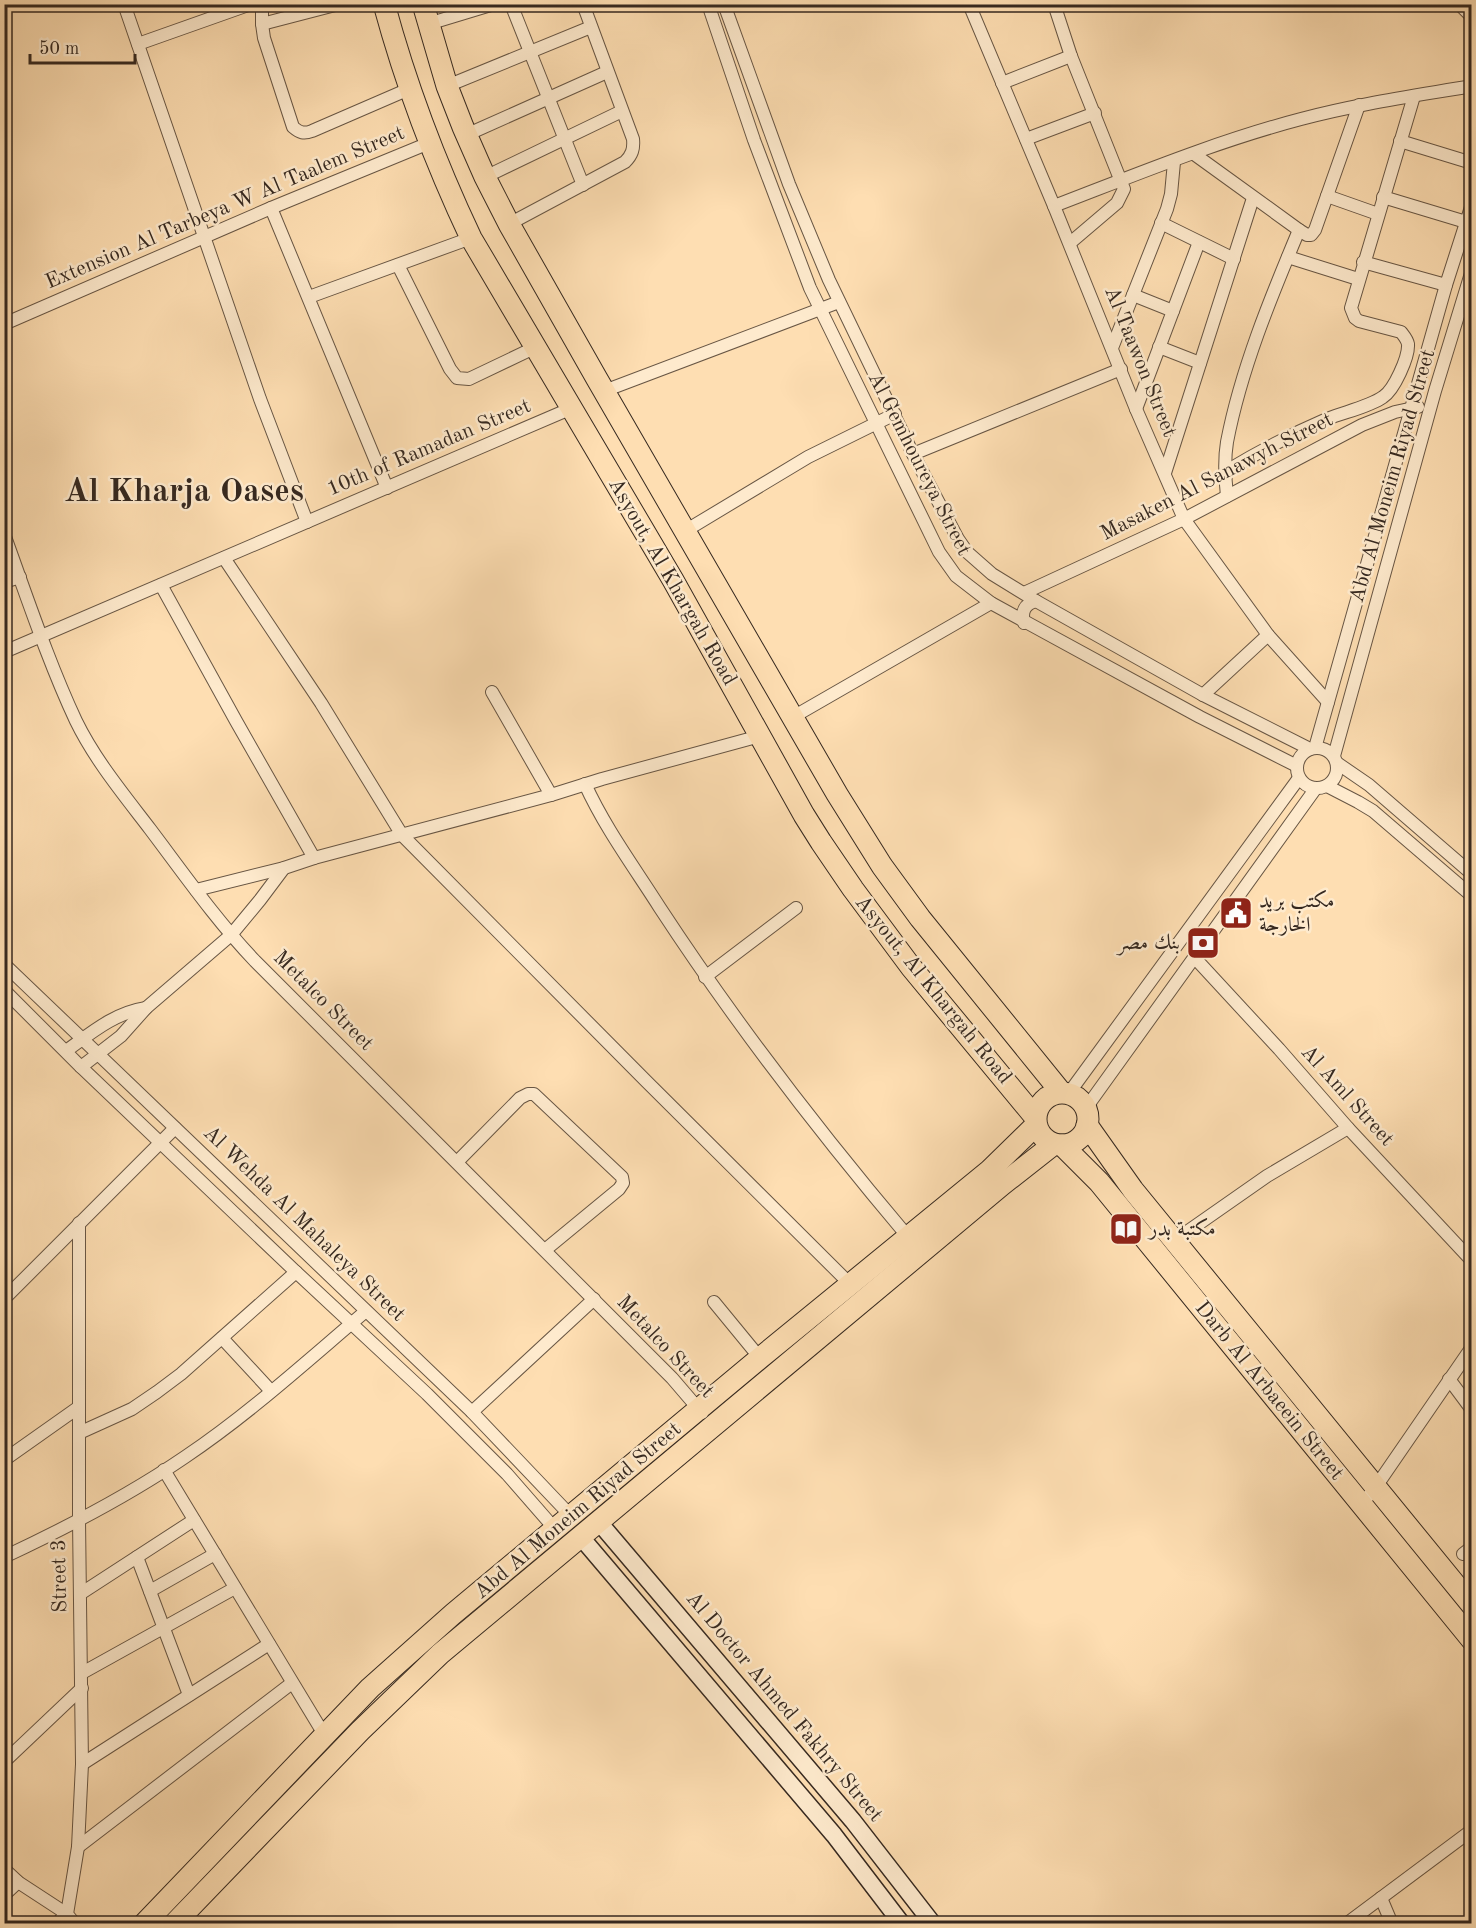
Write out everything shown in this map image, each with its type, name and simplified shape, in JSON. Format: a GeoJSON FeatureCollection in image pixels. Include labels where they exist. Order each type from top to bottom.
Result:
{"type":"FeatureCollection","features":[{"type":"Feature","properties":{"kind":"highway","name":"Asyout, Al Khargah Road"},"geometry":{"type":"LineString","coordinates":[[384,4],[409,89],[429,143],[471,238],[673,580],[816,833],[872,916],[1036,1121]]}},
{"type":"Feature","properties":{"kind":"highway","name":"Asyout, Al Khargah Road"},"geometry":{"type":"LineString","coordinates":[[425,14],[447,86],[466,135],[509,224],[603,391],[850,816],[901,893],[1065,1093]]}},
{"type":"Feature","properties":{"kind":"highway"},"geometry":{"type":"LineString","coordinates":[[1065,1093],[1082,1101],[1087,1116],[1082,1135],[1073,1143],[1058,1145],[1046,1140],[1040,1134],[1036,1121],[1038,1107],[1043,1099],[1052,1094],[1065,1093]]}},
{"type":"Feature","properties":{"kind":"highway","name":"Darb Al Arbaeein Street"},"geometry":{"type":"LineString","coordinates":[[1087,1116],[1133,1190],[1174,1241],[1203,1293]]}},
{"type":"Feature","properties":{"kind":"highway","name":"Abd Al Moneim Riyad Street"},"geometry":{"type":"LineString","coordinates":[[174,1923],[369,1723],[440,1654],[598,1521],[706,1418],[760,1358],[989,1172],[1036,1121]]}},
{"type":"Feature","properties":{"kind":"highway","name":"Abd Al Moneim Riyad Street"},"geometry":{"type":"LineString","coordinates":[[144,1923],[370,1688],[427,1637],[563,1523],[706,1418],[1003,1184],[1058,1145]]}},
{"type":"Feature","properties":{"kind":"highway","name":"Darb Al Arbaeein Street"},"geometry":{"type":"LineString","coordinates":[[1058,1145],[1099,1182],[1203,1293],[1361,1505],[1472,1640]]}},
{"type":"Feature","properties":{"kind":"highway","name":"Darb Al Arbaeein Street"},"geometry":{"type":"LineString","coordinates":[[1223,1318],[1375,1488],[1472,1605]]}},
{"type":"Feature","properties":{"kind":"highway"},"geometry":{"type":"LineString","coordinates":[[427,1637],[440,1654]]}},
{"type":"Feature","properties":{"kind":"street"},"geometry":{"type":"LineString","coordinates":[[124,4],[260,399],[307,522]]}},
{"type":"Feature","properties":{"kind":"street"},"geometry":{"type":"LineString","coordinates":[[138,44],[251,4]]}},
{"type":"Feature","properties":{"kind":"street"},"geometry":{"type":"LineString","coordinates":[[262,4],[261,24],[293,128],[298,132],[305,134],[409,89]]}},
{"type":"Feature","properties":{"kind":"street"},"geometry":{"type":"LineString","coordinates":[[261,24],[339,4]]}},
{"type":"Feature","properties":{"kind":"street"},"geometry":{"type":"LineString","coordinates":[[425,14],[494,4]]}},
{"type":"Feature","properties":{"kind":"street"},"geometry":{"type":"LineString","coordinates":[[511,4],[583,185]]}},
{"type":"Feature","properties":{"kind":"street"},"geometry":{"type":"LineString","coordinates":[[509,224],[625,162],[631,156],[634,148],[633,139],[583,4]]}},
{"type":"Feature","properties":{"kind":"street","name":"Al Gemhoureya Street"},"geometry":{"type":"LineString","coordinates":[[708,4],[772,190],[819,309],[939,552],[956,576],[979,595],[1024,623],[1298,772]]}},
{"type":"Feature","properties":{"kind":"street","name":"Al Gemhoureya Street"},"geometry":{"type":"LineString","coordinates":[[724,4],[789,184],[839,302],[958,539],[973,558],[992,574],[1036,601],[1203,695],[1313,748]]}},
{"type":"Feature","properties":{"kind":"street","name":"Al Taawon Street"},"geometry":{"type":"LineString","coordinates":[[969,4],[1070,243],[1136,409],[1184,519],[1268,636],[1328,702]]}},
{"type":"Feature","properties":{"kind":"street"},"geometry":{"type":"LineString","coordinates":[[1054,4],[1071,56],[1124,189],[1117,203],[1070,243]]}},
{"type":"Feature","properties":{"kind":"street"},"geometry":{"type":"LineString","coordinates":[[1460,4],[1472,17]]}},
{"type":"Feature","properties":{"kind":"street"},"geometry":{"type":"LineString","coordinates":[[447,86],[591,27]]}},
{"type":"Feature","properties":{"kind":"street"},"geometry":{"type":"LineString","coordinates":[[723,52],[738,46]]}},
{"type":"Feature","properties":{"kind":"street"},"geometry":{"type":"LineString","coordinates":[[1002,83],[1071,56]]}},
{"type":"Feature","properties":{"kind":"street"},"geometry":{"type":"LineString","coordinates":[[466,135],[607,72]]}},
{"type":"Feature","properties":{"kind":"street"},"geometry":{"type":"LineString","coordinates":[[1054,206],[1244,136],[1301,119],[1359,105],[1472,86]]}},
{"type":"Feature","properties":{"kind":"street"},"geometry":{"type":"LineString","coordinates":[[1225,472],[1284,439],[1378,400],[1391,390],[1408,346],[1407,341],[1401,332],[1359,321],[1355,318],[1351,308],[1414,96]]}},
{"type":"Feature","properties":{"kind":"street"},"geometry":{"type":"LineString","coordinates":[[1194,154],[1299,230],[1307,235],[1314,233],[1359,105]]}},
{"type":"Feature","properties":{"kind":"street"},"geometry":{"type":"LineString","coordinates":[[485,177],[622,111]]}},
{"type":"Feature","properties":{"kind":"street"},"geometry":{"type":"LineString","coordinates":[[1026,139],[1095,114]]}},
{"type":"Feature","properties":{"kind":"street"},"geometry":{"type":"LineString","coordinates":[[1400,141],[1472,164]]}},
{"type":"Feature","properties":{"kind":"street","name":"Extension Al Tarbeya W Al Taalem Street"},"geometry":{"type":"LineString","coordinates":[[4,324],[429,143]]}},
{"type":"Feature","properties":{"kind":"street"},"geometry":{"type":"LineString","coordinates":[[1112,348],[1171,194],[1174,162]]}},
{"type":"Feature","properties":{"kind":"street"},"geometry":{"type":"LineString","coordinates":[[772,190],[789,184]]}},
{"type":"Feature","properties":{"kind":"street"},"geometry":{"type":"LineString","coordinates":[[1327,196],[1378,214]]}},
{"type":"Feature","properties":{"kind":"street"},"geometry":{"type":"LineString","coordinates":[[1383,197],[1466,222]]}},
{"type":"Feature","properties":{"kind":"street"},"geometry":{"type":"LineString","coordinates":[[1165,473],[1253,198]]}},
{"type":"Feature","properties":{"kind":"street","name":"Abd Al Moneim Riyad Street"},"geometry":{"type":"LineString","coordinates":[[1313,748],[1446,285],[1472,204]]}},
{"type":"Feature","properties":{"kind":"street"},"geometry":{"type":"LineString","coordinates":[[272,208],[387,488]]}},
{"type":"Feature","properties":{"kind":"street"},"geometry":{"type":"LineString","coordinates":[[1161,223],[1234,259]]}},
{"type":"Feature","properties":{"kind":"street"},"geometry":{"type":"LineString","coordinates":[[1227,496],[1225,472],[1227,443],[1255,342],[1299,230]]}},
{"type":"Feature","properties":{"kind":"street"},"geometry":{"type":"LineString","coordinates":[[309,297],[471,238]]}},
{"type":"Feature","properties":{"kind":"street"},"geometry":{"type":"LineString","coordinates":[[1136,409],[1199,242]]}},
{"type":"Feature","properties":{"kind":"street"},"geometry":{"type":"LineString","coordinates":[[1288,257],[1358,279]]}},
{"type":"Feature","properties":{"kind":"street"},"geometry":{"type":"LineString","coordinates":[[1363,262],[1446,285]]}},
{"type":"Feature","properties":{"kind":"street"},"geometry":{"type":"LineString","coordinates":[[398,265],[453,375],[457,378],[469,379],[536,347]]}},
{"type":"Feature","properties":{"kind":"street","name":"Abd Al Moneim Riyad Street"},"geometry":{"type":"LineString","coordinates":[[1336,760],[1430,406],[1472,270]]}},
{"type":"Feature","properties":{"kind":"street"},"geometry":{"type":"LineString","coordinates":[[1133,295],[1173,311]]}},
{"type":"Feature","properties":{"kind":"street"},"geometry":{"type":"LineString","coordinates":[[603,391],[839,302]]}},
{"type":"Feature","properties":{"kind":"street"},"geometry":{"type":"LineString","coordinates":[[1159,348],[1200,363]]}},
{"type":"Feature","properties":{"kind":"street"},"geometry":{"type":"LineString","coordinates":[[914,454],[1121,369]]}},
{"type":"Feature","properties":{"kind":"street","name":"Masaken Al Sanawyh Street"},"geometry":{"type":"LineString","coordinates":[[1024,592],[1184,519],[1362,425],[1412,408],[1430,406]]}},
{"type":"Feature","properties":{"kind":"street","name":"10th of Ramadan Street"},"geometry":{"type":"LineString","coordinates":[[4,652],[572,408]]}},
{"type":"Feature","properties":{"kind":"street"},"geometry":{"type":"LineString","coordinates":[[1355,408],[1362,425]]}},
{"type":"Feature","properties":{"kind":"street"},"geometry":{"type":"LineString","coordinates":[[685,531],[808,458],[895,414]]}},
{"type":"Feature","properties":{"kind":"street","name":"Metalco Street"},"geometry":{"type":"LineString","coordinates":[[4,534],[41,636],[77,722],[93,752],[231,935],[672,1378],[706,1418]]}},
{"type":"Feature","properties":{"kind":"street"},"geometry":{"type":"LineString","coordinates":[[224,558],[321,703],[402,835],[851,1285]]}},
{"type":"Feature","properties":{"kind":"street"},"geometry":{"type":"LineString","coordinates":[[979,595],[989,587],[992,574]]}},
{"type":"Feature","properties":{"kind":"street"},"geometry":{"type":"LineString","coordinates":[[4,582],[20,577]]}},
{"type":"Feature","properties":{"kind":"street"},"geometry":{"type":"LineString","coordinates":[[161,585],[314,858]]}},
{"type":"Feature","properties":{"kind":"street"},"geometry":{"type":"LineString","coordinates":[[1024,623],[1022,616],[1024,608],[1036,601]]}},
{"type":"Feature","properties":{"kind":"street"},"geometry":{"type":"LineString","coordinates":[[793,717],[991,603]]}},
{"type":"Feature","properties":{"kind":"street"},"geometry":{"type":"LineString","coordinates":[[1203,695],[1268,636]]}},
{"type":"Feature","properties":{"kind":"street"},"geometry":{"type":"LineString","coordinates":[[492,692],[551,795]]}},
{"type":"Feature","properties":{"kind":"street"},"geometry":{"type":"LineString","coordinates":[[196,890],[284,868],[760,736]]}},
{"type":"Feature","properties":{"kind":"street"},"geometry":{"type":"LineString","coordinates":[[1065,1093],[1170,957],[1298,772],[1301,756],[1313,748],[1322,748],[1377,791],[1472,874]]}},
{"type":"Feature","properties":{"kind":"street"},"geometry":{"type":"LineString","coordinates":[[1087,1116],[1209,936],[1322,787],[1336,776],[1336,760]]}},
{"type":"Feature","properties":{"kind":"street"},"geometry":{"type":"LineString","coordinates":[[1298,772],[1306,785],[1322,787],[1358,802],[1373,812],[1472,896]]}},
{"type":"Feature","properties":{"kind":"street"},"geometry":{"type":"LineString","coordinates":[[585,784],[608,830],[705,977],[854,1174],[909,1238]]}},
{"type":"Feature","properties":{"kind":"street"},"geometry":{"type":"LineString","coordinates":[[81,1067],[121,1036],[146,1008],[231,935],[284,868]]}},
{"type":"Feature","properties":{"kind":"street"},"geometry":{"type":"LineString","coordinates":[[705,977],[796,908]]}},
{"type":"Feature","properties":{"kind":"street"},"geometry":{"type":"LineString","coordinates":[[1193,925],[1209,936]]}},
{"type":"Feature","properties":{"kind":"street"},"geometry":{"type":"LineString","coordinates":[[1170,957],[1186,968]]}},
{"type":"Feature","properties":{"kind":"street","name":"Al Aml Street"},"geometry":{"type":"LineString","coordinates":[[1194,957],[1472,1261]]}},
{"type":"Feature","properties":{"kind":"street","name":"Al Wehda Al Mahaleya Street"},"geometry":{"type":"LineString","coordinates":[[4,964],[472,1412],[536,1480],[563,1523]]}},
{"type":"Feature","properties":{"kind":"street","name":"Al Wehda Al Mahaleya Street"},"geometry":{"type":"LineString","coordinates":[[4,990],[81,1067],[454,1420],[522,1492],[563,1523]]}},
{"type":"Feature","properties":{"kind":"street"},"geometry":{"type":"LineString","coordinates":[[66,1051],[119,1016],[146,1008]]}},
{"type":"Feature","properties":{"kind":"street"},"geometry":{"type":"LineString","coordinates":[[457,1162],[520,1098],[534,1094],[622,1177],[619,1189],[545,1250]]}},
{"type":"Feature","properties":{"kind":"street"},"geometry":{"type":"LineString","coordinates":[[4,1299],[175,1128]]}},
{"type":"Feature","properties":{"kind":"street"},"geometry":{"type":"LineString","coordinates":[[1174,1241],[1267,1176],[1348,1128]]}},
{"type":"Feature","properties":{"kind":"street","name":"Street 3"},"geometry":{"type":"LineString","coordinates":[[71,1919],[78,1847],[82,1764],[79,1520],[80,1223]]}},
{"type":"Feature","properties":{"kind":"street"},"geometry":{"type":"LineString","coordinates":[[79,1433],[132,1409],[157,1392],[296,1272]]}},
{"type":"Feature","properties":{"kind":"street"},"geometry":{"type":"LineString","coordinates":[[472,1412],[594,1299]]}},
{"type":"Feature","properties":{"kind":"street"},"geometry":{"type":"LineString","coordinates":[[714,1302],[760,1358]]}},
{"type":"Feature","properties":{"kind":"street"},"geometry":{"type":"LineString","coordinates":[[4,1557],[79,1520],[164,1470],[271,1391],[366,1311]]}},
{"type":"Feature","properties":{"kind":"street"},"geometry":{"type":"LineString","coordinates":[[222,1338],[271,1391]]}},
{"type":"Feature","properties":{"kind":"street"},"geometry":{"type":"LineString","coordinates":[[1361,1505],[1472,1347]]}},
{"type":"Feature","properties":{"kind":"street"},"geometry":{"type":"LineString","coordinates":[[1449,1379],[1472,1410]]}},
{"type":"Feature","properties":{"kind":"street"},"geometry":{"type":"LineString","coordinates":[[4,1461],[80,1407]]}},
{"type":"Feature","properties":{"kind":"street"},"geometry":{"type":"LineString","coordinates":[[164,1470],[325,1736]]}},
{"type":"Feature","properties":{"kind":"street"},"geometry":{"type":"LineString","coordinates":[[522,1492],[536,1480]]}},
{"type":"Feature","properties":{"kind":"street"},"geometry":{"type":"LineString","coordinates":[[80,1594],[194,1520]]}},
{"type":"Feature","properties":{"kind":"street","name":"Al Doctor Ahmed Fakhry Street"},"geometry":{"type":"LineString","coordinates":[[598,1521],[853,1821],[933,1923]]}},
{"type":"Feature","properties":{"kind":"street","name":"Al Doctor Ahmed Fakhry Street"},"geometry":{"type":"LineString","coordinates":[[580,1536],[834,1835],[902,1923]]}},
{"type":"Feature","properties":{"kind":"street"},"geometry":{"type":"LineString","coordinates":[[150,1591],[215,1554]]}},
{"type":"Feature","properties":{"kind":"street"},"geometry":{"type":"LineString","coordinates":[[137,1557],[189,1695]]}},
{"type":"Feature","properties":{"kind":"street"},"geometry":{"type":"LineString","coordinates":[[82,1673],[235,1588]]}},
{"type":"Feature","properties":{"kind":"street"},"geometry":{"type":"LineString","coordinates":[[82,1764],[269,1644]]}},
{"type":"Feature","properties":{"kind":"street"},"geometry":{"type":"LineString","coordinates":[[78,1847],[292,1683]]}},
{"type":"Feature","properties":{"kind":"street"},"geometry":{"type":"LineString","coordinates":[[4,1762],[82,1688]]}},
{"type":"Feature","properties":{"kind":"street"},"geometry":{"type":"LineString","coordinates":[[834,1835],[853,1821]]}},
{"type":"Feature","properties":{"kind":"street"},"geometry":{"type":"LineString","coordinates":[[1346,1923],[1472,1830]]}},
{"type":"Feature","properties":{"kind":"street"},"geometry":{"type":"LineString","coordinates":[[4,1869],[18,1882],[71,1919]]}},
{"type":"Feature","properties":{"kind":"street"},"geometry":{"type":"LineString","coordinates":[[4,1895],[18,1882]]}},
{"type":"Feature","properties":{"kind":"street"},"geometry":{"type":"LineString","coordinates":[[1381,1898],[1392,1923]]}},
{"type":"Feature","properties":{"kind":"street"},"geometry":{"type":"LineString","coordinates":[[56,1923],[71,1919]]}},
{"type":"Feature","properties":{"kind":"place","name":"مكتب بريد الخارجة"},"geometry":{"type":"Point","coordinates":[1236,913]}},
{"type":"Feature","properties":{"kind":"place","name":"بنك مصر"},"geometry":{"type":"Point","coordinates":[1203,943]}},
{"type":"Feature","properties":{"kind":"place","name":"مكتبة بدر"},"geometry":{"type":"Point","coordinates":[1126,1229]}},
{"type":"Feature","properties":{"kind":"district","name":"Al Kharja Oases"},"geometry":{"type":"Point","coordinates":[184,492]}}]}
